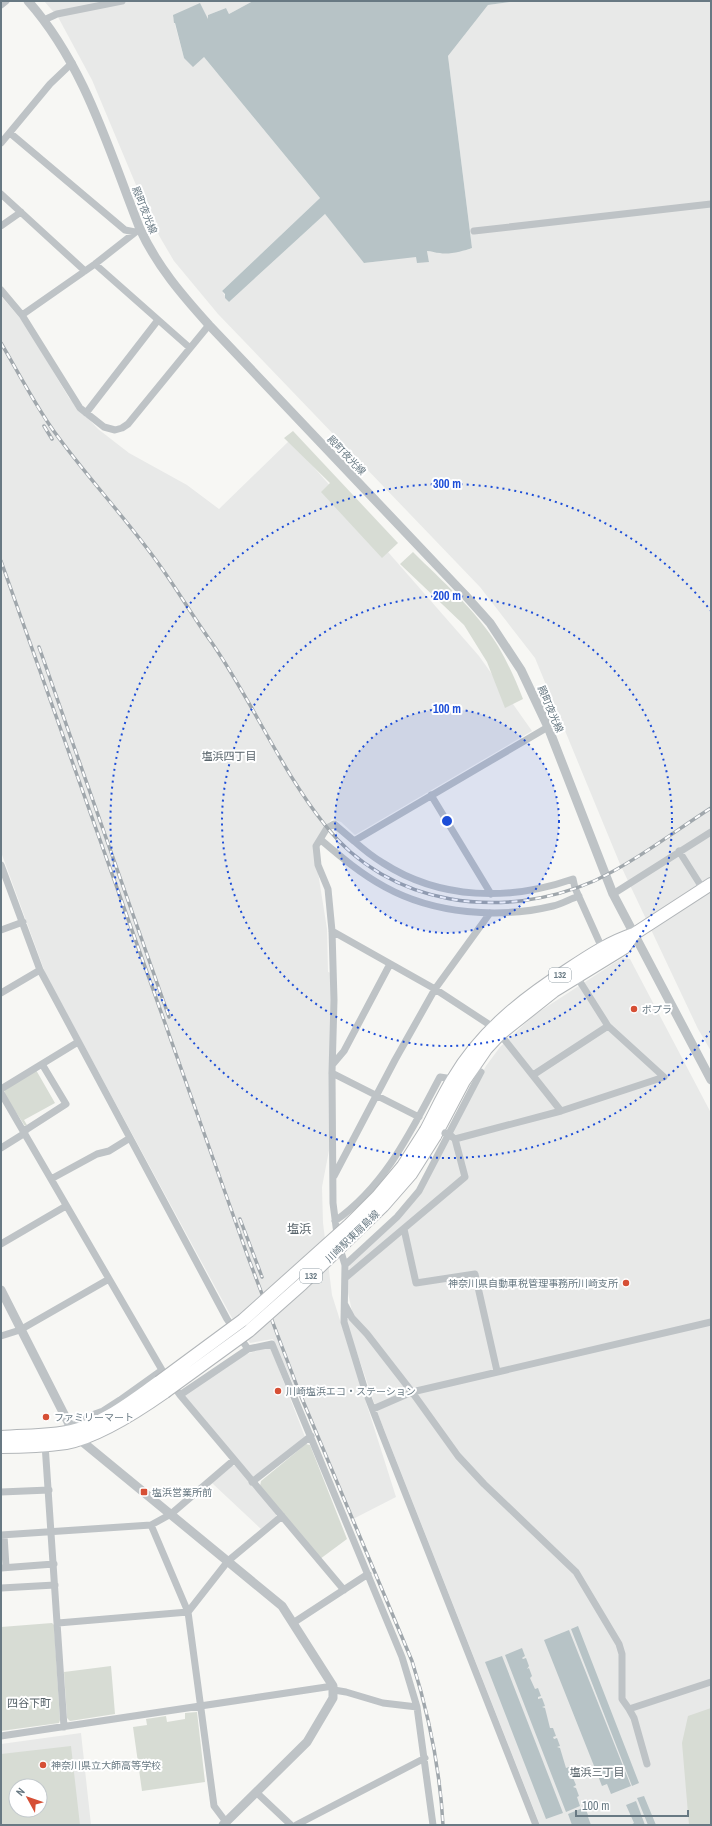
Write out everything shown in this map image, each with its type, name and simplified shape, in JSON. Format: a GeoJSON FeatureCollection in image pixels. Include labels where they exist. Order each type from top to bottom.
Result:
{"type":"FeatureCollection","features":[{"type":"Feature","properties":{"kind":"highway","name":"川崎駅東扇島線"},"geometry":{"type":"LineString","coordinates":[[1,1447],[65,1443],[76,1435],[129,1415],[162,1381],[249,1331],[302,1284],[383,1206],[411,1174],[442,1134],[464,1081],[497,1030],[519,1003],[602,948],[619,939],[634,934],[707,886]]}},
{"type":"Feature","properties":{"kind":"highway","name":"川崎駅東扇島線"},"geometry":{"type":"LineString","coordinates":[[442,1134],[453,1079],[470,1054],[497,1030],[541,1000],[624,948],[634,934]]}},
{"type":"Feature","properties":{"kind":"highway","name":"川崎駅東扇島線"},"geometry":{"type":"LineString","coordinates":[[1,1437],[50,1434],[76,1435]]}},
{"type":"Feature","properties":{"kind":"street"},"geometry":{"type":"LineString","coordinates":[[1,5],[6,1]]}},
{"type":"Feature","properties":{"kind":"street","name":"殿町夜光線"},"geometry":{"type":"LineString","coordinates":[[28,1],[44,20],[72,63],[84,87],[138,231],[164,271],[184,298],[209,325],[490,622],[522,670],[548,727],[614,894],[711,1080]]}},
{"type":"Feature","properties":{"kind":"street"},"geometry":{"type":"LineString","coordinates":[[44,20],[57,14],[122,1]]}},
{"type":"Feature","properties":{"kind":"street"},"geometry":{"type":"LineString","coordinates":[[1,144],[50,84],[72,63]]}},
{"type":"Feature","properties":{"kind":"street"},"geometry":{"type":"LineString","coordinates":[[10,133],[125,230],[138,231]]}},
{"type":"Feature","properties":{"kind":"street"},"geometry":{"type":"LineString","coordinates":[[1,194],[85,271]]}},
{"type":"Feature","properties":{"kind":"street"},"geometry":{"type":"LineString","coordinates":[[474,232],[711,204]]}},
{"type":"Feature","properties":{"kind":"street"},"geometry":{"type":"LineString","coordinates":[[1,226],[21,212]]}},
{"type":"Feature","properties":{"kind":"street"},"geometry":{"type":"LineString","coordinates":[[22,315],[95,264],[138,231]]}},
{"type":"Feature","properties":{"kind":"street"},"geometry":{"type":"LineString","coordinates":[[95,264],[190,348]]}},
{"type":"Feature","properties":{"kind":"street"},"geometry":{"type":"LineString","coordinates":[[1,290],[22,315],[76,402],[86,413],[104,427],[115,430],[122,428],[209,325]]}},
{"type":"Feature","properties":{"kind":"street"},"geometry":{"type":"LineString","coordinates":[[86,413],[158,320]]}},
{"type":"Feature","properties":{"kind":"street"},"geometry":{"type":"LineString","coordinates":[[354,841],[548,727]]}},
{"type":"Feature","properties":{"kind":"street"},"geometry":{"type":"LineString","coordinates":[[432,795],[491,894]]}},
{"type":"Feature","properties":{"kind":"street"},"geometry":{"type":"LineString","coordinates":[[536,1825],[373,1409],[347,1335],[344,1322],[345,1278],[344,1265],[338,1242],[335,1221],[333,1178],[332,1073],[334,1000],[332,931],[328,889],[318,865],[316,846],[327,828],[334,824],[382,863],[415,880],[452,891],[491,894],[529,892],[573,879],[602,948]]}},
{"type":"Feature","properties":{"kind":"street"},"geometry":{"type":"LineString","coordinates":[[614,894],[679,851],[711,832]]}},
{"type":"Feature","properties":{"kind":"street"},"geometry":{"type":"LineString","coordinates":[[321,840],[370,878],[403,895],[431,904],[490,913],[530,911],[555,906],[579,896]]}},
{"type":"Feature","properties":{"kind":"street"},"geometry":{"type":"LineString","coordinates":[[679,851],[707,886]]}},
{"type":"Feature","properties":{"kind":"street"},"geometry":{"type":"LineString","coordinates":[[1,865],[40,970],[227,1319],[248,1350]]}},
{"type":"Feature","properties":{"kind":"street"},"geometry":{"type":"LineString","coordinates":[[333,1178],[434,989],[490,913]]}},
{"type":"Feature","properties":{"kind":"street"},"geometry":{"type":"LineString","coordinates":[[1,930],[23,922]]}},
{"type":"Feature","properties":{"kind":"street"},"geometry":{"type":"LineString","coordinates":[[332,931],[434,989],[497,1030],[561,1111]]}},
{"type":"Feature","properties":{"kind":"street"},"geometry":{"type":"LineString","coordinates":[[333,1064],[344,1051],[390,964]]}},
{"type":"Feature","properties":{"kind":"street"},"geometry":{"type":"LineString","coordinates":[[1,993],[40,970]]}},
{"type":"Feature","properties":{"kind":"street"},"geometry":{"type":"LineString","coordinates":[[345,1278],[465,1177],[442,1134],[561,1111],[664,1077],[608,1026],[577,977]]}},
{"type":"Feature","properties":{"kind":"street"},"geometry":{"type":"LineString","coordinates":[[533,1075],[608,1026]]}},
{"type":"Feature","properties":{"kind":"street"},"geometry":{"type":"LineString","coordinates":[[1,1089],[78,1042]]}},
{"type":"Feature","properties":{"kind":"street"},"geometry":{"type":"LineString","coordinates":[[1,1148],[66,1104],[42,1064]]}},
{"type":"Feature","properties":{"kind":"street"},"geometry":{"type":"LineString","coordinates":[[344,1265],[398,1217],[419,1190],[481,1072]]}},
{"type":"Feature","properties":{"kind":"street"},"geometry":{"type":"LineString","coordinates":[[332,1073],[418,1117]]}},
{"type":"Feature","properties":{"kind":"street"},"geometry":{"type":"LineString","coordinates":[[335,1221],[358,1202],[386,1170],[407,1141],[418,1117],[440,1077],[453,1079]]}},
{"type":"Feature","properties":{"kind":"street"},"geometry":{"type":"LineString","coordinates":[[1,1093],[109,1279],[162,1381],[180,1395],[344,1590]]}},
{"type":"Feature","properties":{"kind":"street"},"geometry":{"type":"LineString","coordinates":[[51,1179],[97,1154],[109,1151],[130,1138]]}},
{"type":"Feature","properties":{"kind":"street"},"geometry":{"type":"LineString","coordinates":[[1,1244],[66,1206]]}},
{"type":"Feature","properties":{"kind":"street"},"geometry":{"type":"LineString","coordinates":[[404,1229],[416,1283],[475,1274],[497,1371]]}},
{"type":"Feature","properties":{"kind":"street"},"geometry":{"type":"LineString","coordinates":[[1,1336],[20,1330],[109,1279]]}},
{"type":"Feature","properties":{"kind":"street"},"geometry":{"type":"LineString","coordinates":[[1,1290],[20,1330],[76,1435],[280,1604],[334,1688],[333,1698],[309,1740],[224,1823],[214,1806],[188,1612],[151,1525]]}},
{"type":"Feature","properties":{"kind":"street"},"geometry":{"type":"LineString","coordinates":[[344,1305],[352,1318],[367,1334],[412,1392],[458,1456],[484,1484],[576,1572],[619,1644],[622,1654],[622,1699],[634,1718],[647,1764]]}},
{"type":"Feature","properties":{"kind":"street"},"geometry":{"type":"LineString","coordinates":[[373,1409],[412,1392],[711,1322]]}},
{"type":"Feature","properties":{"kind":"street"},"geometry":{"type":"LineString","coordinates":[[180,1395],[248,1350],[272,1344],[402,1657],[417,1707],[433,1825]]}},
{"type":"Feature","properties":{"kind":"street"},"geometry":{"type":"LineString","coordinates":[[76,1435],[78,1420],[103,1410],[120,1400],[162,1381]]}},
{"type":"Feature","properties":{"kind":"street"},"geometry":{"type":"LineString","coordinates":[[252,1482],[311,1436]]}},
{"type":"Feature","properties":{"kind":"street"},"geometry":{"type":"LineString","coordinates":[[45,1444],[64,1727]]}},
{"type":"Feature","properties":{"kind":"street"},"geometry":{"type":"LineString","coordinates":[[54,1564],[3,1568],[3,1535],[151,1525],[171,1514],[234,1460]]}},
{"type":"Feature","properties":{"kind":"street"},"geometry":{"type":"LineString","coordinates":[[1,1492],[48,1490]]}},
{"type":"Feature","properties":{"kind":"street"},"geometry":{"type":"LineString","coordinates":[[58,1623],[188,1612],[228,1561],[282,1516]]}},
{"type":"Feature","properties":{"kind":"street"},"geometry":{"type":"LineString","coordinates":[[293,1623],[368,1574]]}},
{"type":"Feature","properties":{"kind":"street"},"geometry":{"type":"LineString","coordinates":[[1,1588],[55,1585]]}},
{"type":"Feature","properties":{"kind":"street"},"geometry":{"type":"LineString","coordinates":[[629,1710],[711,1682]]}},
{"type":"Feature","properties":{"kind":"street"},"geometry":{"type":"LineString","coordinates":[[1,1736],[200,1705],[334,1688],[383,1703],[417,1707]]}},
{"type":"Feature","properties":{"kind":"street"},"geometry":{"type":"LineString","coordinates":[[296,1825],[425,1758]]}},
{"type":"Feature","properties":{"kind":"street"},"geometry":{"type":"LineString","coordinates":[[256,1792],[291,1825]]}},
{"type":"Feature","properties":{"kind":"shaded area"},"geometry":{"type":"Polygon","coordinates":[[[44,1],[253,1],[229,14],[226,8],[208,15],[209,19],[173,17],[184,58],[204,57],[320,198],[222,291],[229,302],[325,214],[365,263],[416,256],[429,262],[427,251],[440,253],[467,250],[472,248],[448,56],[488,5],[518,1],[711,1],[711,1051],[698,1029],[620,864],[535,658],[480,587],[218,314],[174,261],[149,216],[92,80],[58,17],[44,1]]]}},
{"type":"Feature","properties":{"kind":"shaded area"},"geometry":{"type":"Polygon","coordinates":[[[253,1],[518,1],[488,5],[448,56],[472,248],[447,253],[427,251],[429,262],[417,263],[416,257],[364,263],[325,214],[229,302],[225,298],[225,294],[222,291],[320,198],[204,57],[193,67],[184,58],[173,15],[200,3],[208,19],[208,15],[226,8],[229,14],[253,1]]]}},
{"type":"Feature","properties":{"kind":"shaded area"},"geometry":{"type":"Polygon","coordinates":[[[1,296],[25,324],[69,398],[98,429],[129,453],[187,485],[219,509],[290,440],[479,656],[532,731],[355,835],[341,822],[332,819],[321,832],[314,847],[327,929],[328,972],[331,973],[330,1145],[322,1187],[323,1223],[332,1295],[396,1497],[353,1519],[273,1339],[250,1343],[232,1318],[46,975],[1,852],[1,296]]]}},
{"type":"Feature","properties":{"kind":"shaded area"},"geometry":{"type":"Polygon","coordinates":[[[293,431],[398,543],[382,558],[321,492],[330,483],[284,438],[293,431]]]}},
{"type":"Feature","properties":{"kind":"shaded area"},"geometry":{"type":"Polygon","coordinates":[[[413,552],[480,620],[498,646],[515,679],[523,699],[505,708],[487,662],[464,625],[400,564],[413,552]]]}},
{"type":"Feature","properties":{"kind":"shaded area"},"geometry":{"type":"Polygon","coordinates":[[[622,958],[630,959],[711,1113],[711,1825],[540,1825],[378,1414],[346,1321],[352,1311],[346,1284],[350,1264],[402,1215],[486,1066],[500,1047],[534,1015],[622,958]]]}},
{"type":"Feature","properties":{"kind":"shaded area"},"geometry":{"type":"Polygon","coordinates":[[[36,1070],[55,1103],[24,1120],[27,1125],[25,1126],[4,1094],[5,1088],[36,1070]]]}},
{"type":"Feature","properties":{"kind":"shaded area"},"geometry":{"type":"Polygon","coordinates":[[[265,1348],[271,1349],[305,1437],[253,1477],[183,1395],[244,1355],[265,1348]]]}},
{"type":"Feature","properties":{"kind":"shaded area"},"geometry":{"type":"Polygon","coordinates":[[[306,1444],[310,1445],[347,1539],[320,1559],[260,1486],[261,1481],[306,1444]]]}},
{"type":"Feature","properties":{"kind":"shaded area"},"geometry":{"type":"Polygon","coordinates":[[[232,1466],[235,1466],[276,1513],[276,1518],[261,1529],[212,1483],[232,1466]]]}},
{"type":"Feature","properties":{"kind":"shaded area"},"geometry":{"type":"Polygon","coordinates":[[[52,1623],[54,1625],[59,1723],[1,1731],[1,1627],[52,1623]]]}},
{"type":"Feature","properties":{"kind":"shaded area"},"geometry":{"type":"Polygon","coordinates":[[[578,1626],[639,1783],[632,1786],[571,1629],[578,1626]]]}},
{"type":"Feature","properties":{"kind":"shaded area"},"geometry":{"type":"Polygon","coordinates":[[[569,1630],[631,1786],[611,1794],[607,1784],[602,1786],[544,1640],[569,1630]]]}},
{"type":"Feature","properties":{"kind":"shaded area"},"geometry":{"type":"Polygon","coordinates":[[[522,1648],[525,1656],[522,1658],[526,1658],[529,1666],[527,1669],[529,1668],[532,1676],[530,1678],[535,1689],[538,1688],[541,1696],[538,1697],[538,1699],[542,1698],[545,1706],[542,1707],[545,1708],[550,1728],[553,1728],[556,1736],[553,1737],[554,1739],[557,1738],[560,1746],[557,1747],[560,1748],[566,1768],[569,1767],[572,1776],[569,1777],[570,1779],[573,1778],[576,1785],[573,1787],[576,1788],[579,1796],[577,1797],[580,1806],[566,1812],[505,1655],[522,1648]]]}},
{"type":"Feature","properties":{"kind":"shaded area"},"geometry":{"type":"Polygon","coordinates":[[[502,1656],[563,1813],[546,1819],[485,1662],[502,1656]]]}},
{"type":"Feature","properties":{"kind":"shaded area"},"geometry":{"type":"Polygon","coordinates":[[[111,1666],[115,1714],[70,1721],[67,1718],[64,1672],[111,1666]]]}},
{"type":"Feature","properties":{"kind":"shaded area"},"geometry":{"type":"Polygon","coordinates":[[[711,1708],[711,1825],[689,1825],[682,1743],[688,1716],[711,1708]]]}},
{"type":"Feature","properties":{"kind":"shaded area"},"geometry":{"type":"Polygon","coordinates":[[[197,1712],[205,1782],[142,1791],[133,1727],[147,1725],[146,1719],[166,1716],[167,1722],[185,1719],[185,1713],[197,1712]]]}},
{"type":"Feature","properties":{"kind":"shaded area","name":"神奈川県立大師高等学校"},"geometry":{"type":"Polygon","coordinates":[[[81,1733],[91,1825],[1,1825],[1,1744],[81,1733]]]}},
{"type":"Feature","properties":{"kind":"shaded area"},"geometry":{"type":"Polygon","coordinates":[[[71,1746],[80,1825],[1,1825],[1,1754],[71,1746]]]}},
{"type":"Feature","properties":{"kind":"shaded area"},"geometry":{"type":"Polygon","coordinates":[[[644,1796],[656,1825],[648,1825],[637,1798],[644,1796]]]}},
{"type":"Feature","properties":{"kind":"shaded area"},"geometry":{"type":"Polygon","coordinates":[[[636,1801],[645,1825],[631,1825],[634,1823],[626,1805],[636,1801]]]}},
{"type":"Feature","properties":{"kind":"shaded area"},"geometry":{"type":"Polygon","coordinates":[[[585,1807],[588,1815],[585,1817],[588,1817],[591,1825],[572,1825],[568,1814],[585,1807]]]}},
{"type":"Feature","properties":{"kind":"railway"},"geometry":{"type":"LineString","coordinates":[[1,343],[53,430],[158,563],[227,665],[280,759],[309,804],[325,825],[351,853],[381,874],[414,889],[449,899],[486,902],[523,901],[559,893],[594,881],[609,874],[711,808]]}},
{"type":"Feature","properties":{"kind":"railway"},"geometry":{"type":"LineString","coordinates":[[44,426],[52,439]]}},
{"type":"Feature","properties":{"kind":"railway"},"geometry":{"type":"LineString","coordinates":[[1,561],[248,1257],[298,1389],[412,1661],[424,1702],[433,1742],[442,1804],[443,1825]]}},
{"type":"Feature","properties":{"kind":"railway"},"geometry":{"type":"LineString","coordinates":[[39,647],[169,1017]]}},
{"type":"Feature","properties":{"kind":"railway"},"geometry":{"type":"LineString","coordinates":[[240,1219],[262,1277]]}},
{"type":"Feature","properties":{"kind":"place","name":"ポプラ"},"geometry":{"type":"Point","coordinates":[634,1009]}},
{"type":"Feature","properties":{"kind":"place","name":"神奈川県自動車税管理事務所川崎支所"},"geometry":{"type":"Point","coordinates":[626,1283]}},
{"type":"Feature","properties":{"kind":"place","name":"川崎塩浜エコ・ステーション"},"geometry":{"type":"Point","coordinates":[278,1391]}},
{"type":"Feature","properties":{"kind":"place","name":"ファミリーマート"},"geometry":{"type":"Point","coordinates":[46,1417]}},
{"type":"Feature","properties":{"kind":"place","name":"塩浜営業所前"},"geometry":{"type":"Point","coordinates":[144,1492]}},
{"type":"Feature","properties":{"kind":"place","name":"神奈川県立大師高等学校"},"geometry":{"type":"Point","coordinates":[43,1765]}},
{"type":"Feature","properties":{"kind":"district","name":"塩浜四丁目"},"geometry":{"type":"Point","coordinates":[229,756]}},
{"type":"Feature","properties":{"kind":"district","name":"塩浜"},"geometry":{"type":"Point","coordinates":[299,1229]}},
{"type":"Feature","properties":{"kind":"district","name":"四谷下町"},"geometry":{"type":"Point","coordinates":[29,1703]}},
{"type":"Feature","properties":{"kind":"district","name":"塩浜三丁目"},"geometry":{"type":"Point","coordinates":[597,1772]}}]}
